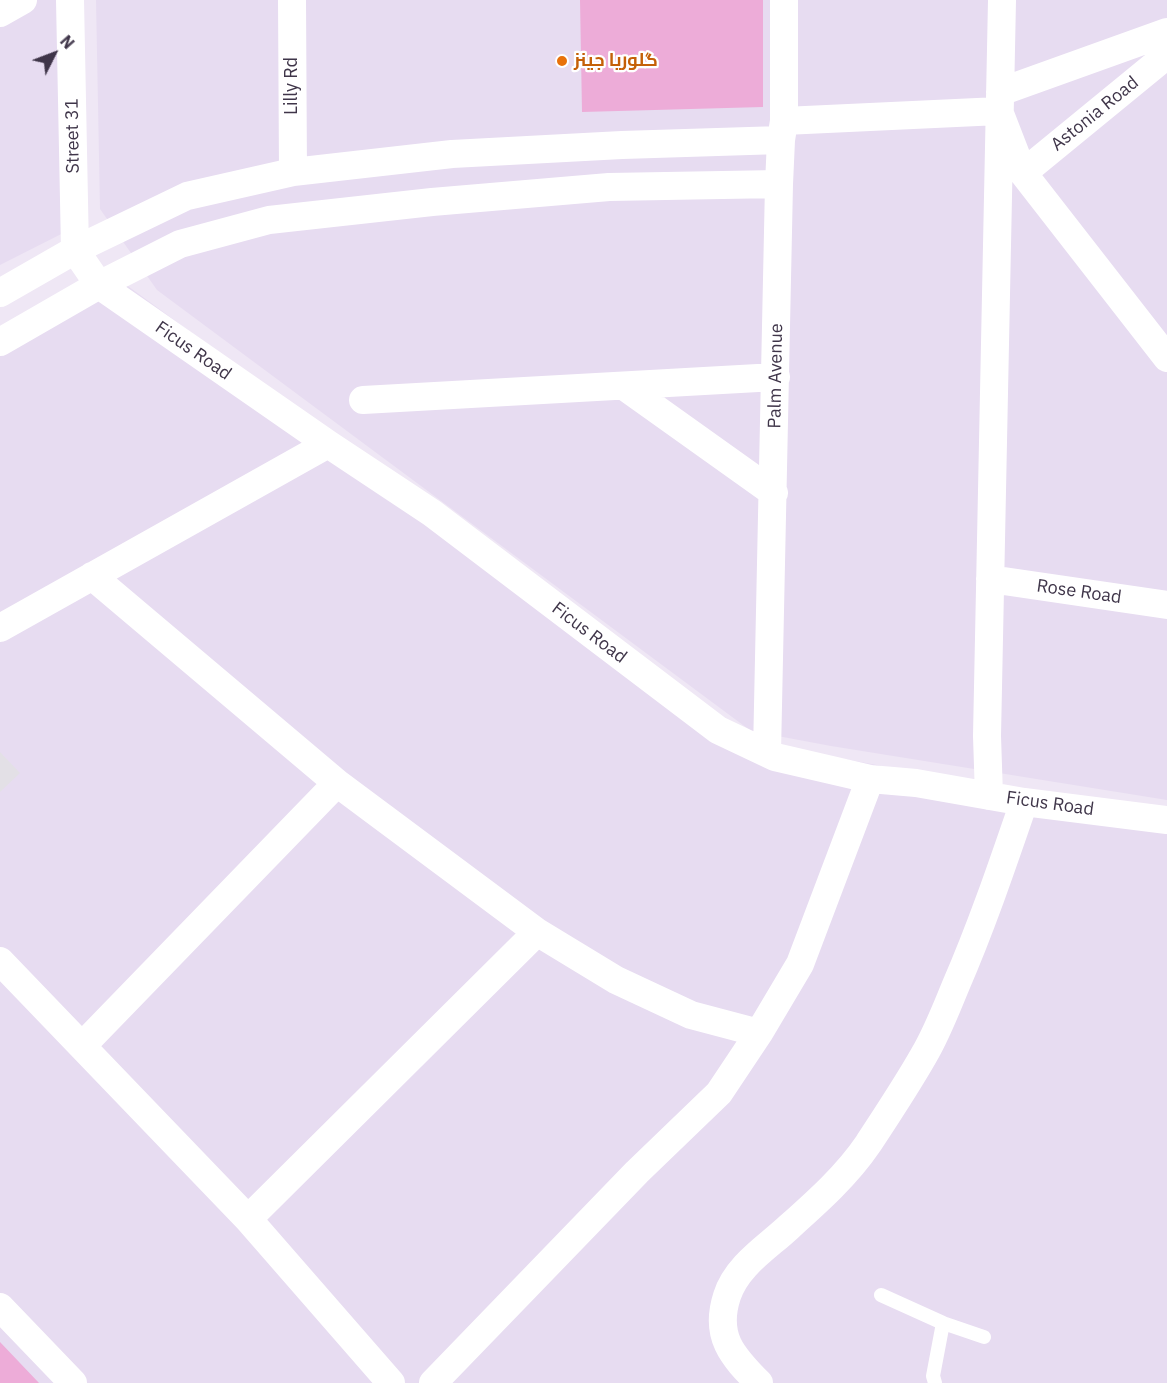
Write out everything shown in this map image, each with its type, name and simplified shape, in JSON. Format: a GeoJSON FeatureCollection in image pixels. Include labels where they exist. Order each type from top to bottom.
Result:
{"type":"FeatureCollection","features":[{"type":"Feature","properties":{"kind":"street"},"geometry":{"type":"LineString","coordinates":[[0,13],[23,0]]}},
{"type":"Feature","properties":{"kind":"street","name":"Street 31"},"geometry":{"type":"LineString","coordinates":[[70,0],[87,268]]}},
{"type":"Feature","properties":{"kind":"street","name":"Lilly Rd"},"geometry":{"type":"LineString","coordinates":[[292,0],[293,172]]}},
{"type":"Feature","properties":{"kind":"street","name":"Palm Avenue"},"geometry":{"type":"LineString","coordinates":[[767,753],[779,184],[783,131],[784,0]]}},
{"type":"Feature","properties":{"kind":"street"},"geometry":{"type":"LineString","coordinates":[[989,796],[987,736],[1002,0]]}},
{"type":"Feature","properties":{"kind":"street","name":"Astonia Road"},"geometry":{"type":"LineString","coordinates":[[87,268],[187,196],[293,172],[452,154],[622,145],[783,131],[1000,102],[1167,32]]}},
{"type":"Feature","properties":{"kind":"street","name":"Astonia Road"},"geometry":{"type":"LineString","coordinates":[[1023,173],[1167,55]]}},
{"type":"Feature","properties":{"kind":"street"},"geometry":{"type":"LineString","coordinates":[[1000,102],[1023,173],[1162,342]]}},
{"type":"Feature","properties":{"kind":"street"},"geometry":{"type":"LineString","coordinates":[[0,293],[268,220],[432,202],[609,187],[779,184]]}},
{"type":"Feature","properties":{"kind":"street"},"geometry":{"type":"LineString","coordinates":[[0,342],[87,268]]}},
{"type":"Feature","properties":{"kind":"street","name":"Ficus Road"},"geometry":{"type":"LineString","coordinates":[[87,268],[328,444],[432,513],[718,730],[775,757],[870,779],[916,783],[1024,802],[1167,820]]}},
{"type":"Feature","properties":{"kind":"street"},"geometry":{"type":"LineString","coordinates":[[363,400],[776,377]]}},
{"type":"Feature","properties":{"kind":"street"},"geometry":{"type":"LineString","coordinates":[[624,386],[774,493]]}},
{"type":"Feature","properties":{"kind":"street"},"geometry":{"type":"LineString","coordinates":[[0,628],[328,444]]}},
{"type":"Feature","properties":{"kind":"street"},"geometry":{"type":"LineString","coordinates":[[92,576],[337,783],[537,932],[616,980],[691,1015],[759,1033]]}},
{"type":"Feature","properties":{"kind":"street","name":"Rose Road"},"geometry":{"type":"LineString","coordinates":[[990,579],[1167,604]]}},
{"type":"Feature","properties":{"kind":"street"},"geometry":{"type":"LineString","coordinates":[[434,1383],[629,1180],[718,1093],[759,1033],[800,964],[870,779]]}},
{"type":"Feature","properties":{"kind":"street"},"geometry":{"type":"LineString","coordinates":[[82,1046],[337,783]]}},
{"type":"Feature","properties":{"kind":"street"},"geometry":{"type":"LineString","coordinates":[[759,1383],[734,1356],[723,1334],[723,1316],[727,1295],[738,1274],[835,1184],[861,1153],[925,1054],[969,955],[1024,802]]}},
{"type":"Feature","properties":{"kind":"street"},"geometry":{"type":"LineString","coordinates":[[248,1219],[537,932]]}},
{"type":"Feature","properties":{"kind":"street"},"geometry":{"type":"LineString","coordinates":[[0,962],[248,1219],[391,1383]]}},
{"type":"Feature","properties":{"kind":"street"},"geometry":{"type":"LineString","coordinates":[[0,1307],[73,1383]]}},
{"type":"Feature","properties":{"kind":"lane"},"geometry":{"type":"LineString","coordinates":[[881,1295],[943,1323],[984,1337]]}},
{"type":"Feature","properties":{"kind":"lane"},"geometry":{"type":"LineString","coordinates":[[935,1383],[933,1376],[943,1323]]}},
{"type":"Feature","properties":{"kind":"shaded area"},"geometry":{"type":"Polygon","coordinates":[[[0,0],[82,0],[85,222],[0,265],[0,0]]]}},
{"type":"Feature","properties":{"kind":"shaded area"},"geometry":{"type":"Polygon","coordinates":[[[96,0],[1167,0],[1167,800],[751,731],[157,290],[100,209],[96,0]]]}},
{"type":"Feature","properties":{"kind":"shaded area"},"geometry":{"type":"Polygon","coordinates":[[[580,0],[763,0],[763,107],[582,112],[580,0]]]}},
{"type":"Feature","properties":{"kind":"shaded area"},"geometry":{"type":"Polygon","coordinates":[[[125,284],[753,742],[1011,790],[1167,811],[1167,1383],[0,1383],[0,354],[125,284]]]}},
{"type":"Feature","properties":{"kind":"shaded area"},"geometry":{"type":"Polygon","coordinates":[[[0,752],[20,773],[0,792],[0,752]]]}},
{"type":"Feature","properties":{"kind":"shaded area"},"geometry":{"type":"Polygon","coordinates":[[[0,1342],[39,1383],[0,1383],[0,1342]]]}},
{"type":"Feature","properties":{"kind":"place","name":"گلوریا جینز"},"geometry":{"type":"Point","coordinates":[562,61]}}]}
